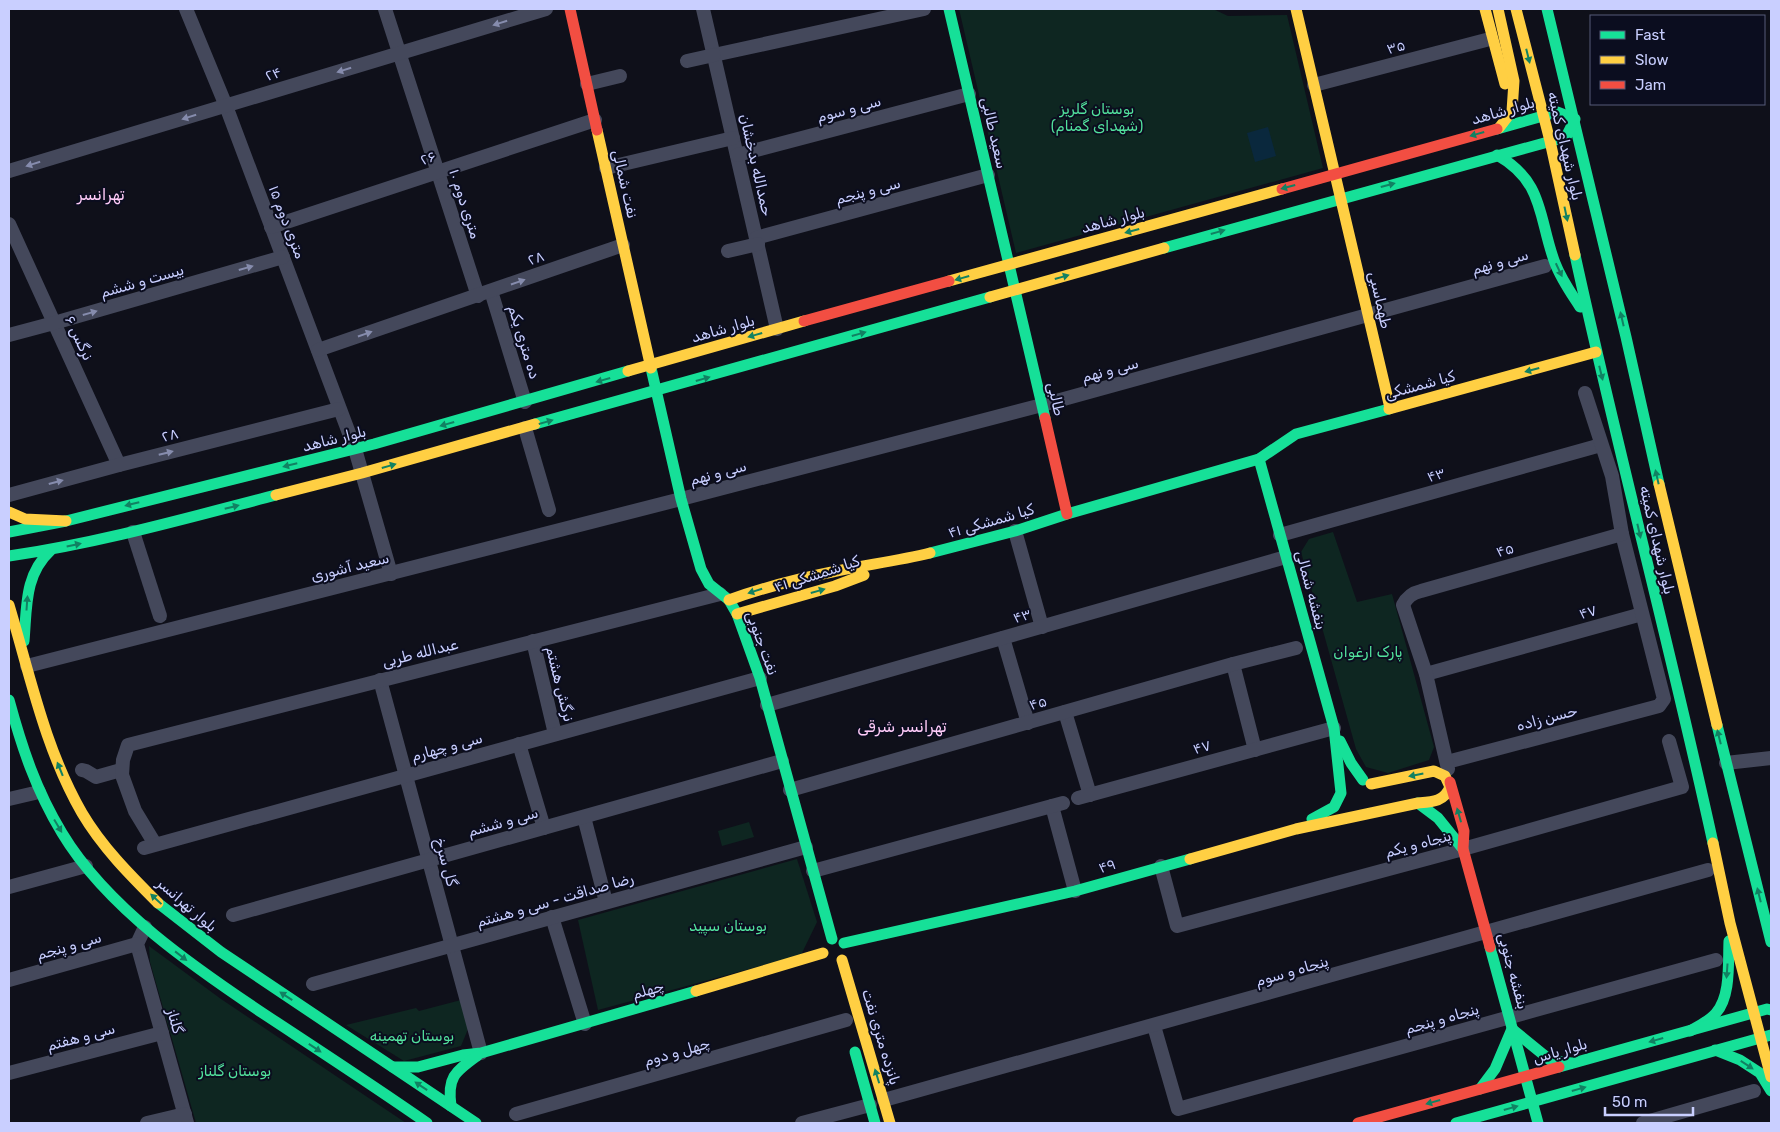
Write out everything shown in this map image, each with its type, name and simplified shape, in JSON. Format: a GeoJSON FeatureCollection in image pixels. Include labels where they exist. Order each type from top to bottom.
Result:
{"type":"FeatureCollection","features":[{"type":"Feature","properties":{"kind":"main road","name":"نفت شمالی"},"geometry":{"type":"LineString","coordinates":[[570,9],[650,366]]}},
{"type":"Feature","properties":{"kind":"main road","name":"سعید طالبی"},"geometry":{"type":"LineString","coordinates":[[949,9],[1015,290]]}},
{"type":"Feature","properties":{"kind":"main road"},"geometry":{"type":"LineString","coordinates":[[1296,9],[1335,174]]}},
{"type":"Feature","properties":{"kind":"main road"},"geometry":{"type":"LineString","coordinates":[[1486,9],[1512,111]]}},
{"type":"Feature","properties":{"kind":"main road"},"geometry":{"type":"LineString","coordinates":[[1498,9],[1514,80],[1512,111],[1499,128]]}},
{"type":"Feature","properties":{"kind":"main road","name":"بلوار شهدای کمیته"},"geometry":{"type":"LineString","coordinates":[[1516,9],[1550,141],[1588,318],[1697,771],[1730,923],[1754,1013],[1766,1037],[1771,1077]]}},
{"type":"Feature","properties":{"kind":"main road","name":"بلوار شهدای کمیته"},"geometry":{"type":"LineString","coordinates":[[1547,9],[1626,337],[1676,559],[1771,942]]}},
{"type":"Feature","properties":{"kind":"main road","name":"بلوار شاهد"},"geometry":{"type":"LineString","coordinates":[[9,532],[66,521],[355,449],[777,329],[1557,112],[1574,119]]}},
{"type":"Feature","properties":{"kind":"main road"},"geometry":{"type":"LineString","coordinates":[[9,556],[51,550],[133,532],[362,474],[656,392],[1341,198],[1566,137],[1574,119]]}},
{"type":"Feature","properties":{"kind":"main road"},"geometry":{"type":"LineString","coordinates":[[1496,155],[1516,166],[1529,182],[1542,210],[1555,262],[1566,285],[1588,318]]}},
{"type":"Feature","properties":{"kind":"main road","name":"طهماسبی"},"geometry":{"type":"LineString","coordinates":[[1335,174],[1390,408]]}},
{"type":"Feature","properties":{"kind":"main road","name":"طالبی"},"geometry":{"type":"LineString","coordinates":[[1015,290],[1067,514]]}},
{"type":"Feature","properties":{"kind":"main road","name":"کیا شمشکی"},"geometry":{"type":"LineString","coordinates":[[1259,459],[1296,434],[1596,352]]}},
{"type":"Feature","properties":{"kind":"main road","name":"نفت جنوبی"},"geometry":{"type":"LineString","coordinates":[[650,366],[681,500],[701,569],[709,584],[725,597],[737,614],[760,678],[832,939]]}},
{"type":"Feature","properties":{"kind":"main road","name":"۴۱ کیا شمشکی"},"geometry":{"type":"LineString","coordinates":[[725,597],[831,572],[906,560],[1015,531],[1067,514],[1259,459]]}},
{"type":"Feature","properties":{"kind":"main road","name":"بنفشه شمالی"},"geometry":{"type":"LineString","coordinates":[[1259,459],[1334,728],[1341,793]]}},
{"type":"Feature","properties":{"kind":"main road"},"geometry":{"type":"LineString","coordinates":[[9,512],[25,519],[66,521]]}},
{"type":"Feature","properties":{"kind":"main road"},"geometry":{"type":"LineString","coordinates":[[23,652],[28,594],[32,579],[38,562],[51,550]]}},
{"type":"Feature","properties":{"kind":"main road","name":"کیا شمشکی ۴۱"},"geometry":{"type":"LineString","coordinates":[[737,614],[835,586],[906,560]]}},
{"type":"Feature","properties":{"kind":"main road","name":"بلوار تهرانسر"},"geometry":{"type":"LineString","coordinates":[[9,605],[52,749],[65,780],[84,815],[112,854],[148,892],[207,943],[476,1123]]}},
{"type":"Feature","properties":{"kind":"main road"},"geometry":{"type":"LineString","coordinates":[[9,700],[39,792],[61,831],[86,866],[145,928],[190,964],[427,1123]]}},
{"type":"Feature","properties":{"kind":"main road","name":"بنفشه شمالی"},"geometry":{"type":"LineString","coordinates":[[1334,728],[1351,763],[1371,789]]}},
{"type":"Feature","properties":{"kind":"main road"},"geometry":{"type":"LineString","coordinates":[[1434,771],[1444,774],[1450,782],[1449,792],[1441,800],[1296,828],[1334,807],[1346,785],[1354,780],[1371,789],[1434,771]]}},
{"type":"Feature","properties":{"kind":"main road","name":"بنفشه جنوبی"},"geometry":{"type":"LineString","coordinates":[[1450,782],[1464,831],[1463,849],[1538,1123]]}},
{"type":"Feature","properties":{"kind":"main road"},"geometry":{"type":"LineString","coordinates":[[1341,793],[1342,802],[1346,810],[1354,814],[1363,814],[1371,809],[1371,789]]}},
{"type":"Feature","properties":{"kind":"main road","name":"بنفشه جنوبی"},"geometry":{"type":"LineString","coordinates":[[1418,803],[1429,808],[1442,819],[1463,849]]}},
{"type":"Feature","properties":{"kind":"main road","name":"۴۹"},"geometry":{"type":"LineString","coordinates":[[844,952],[925,926],[1075,891],[1296,828]]}},
{"type":"Feature","properties":{"kind":"main road"},"geometry":{"type":"LineString","coordinates":[[1690,1031],[1705,1022],[1720,1007],[1726,981],[1730,923]]}},
{"type":"Feature","properties":{"kind":"main road"},"geometry":{"type":"LineString","coordinates":[[832,939],[841,940],[844,952],[833,963],[825,958],[823,953],[825,944],[832,939]]}},
{"type":"Feature","properties":{"kind":"main road","name":"پانزده متری نفت"},"geometry":{"type":"LineString","coordinates":[[844,952],[850,1024],[875,1123]]}},
{"type":"Feature","properties":{"kind":"main road","name":"چهلم"},"geometry":{"type":"LineString","coordinates":[[393,1067],[418,1066],[463,1055],[481,1053],[823,953]]}},
{"type":"Feature","properties":{"kind":"main road","name":"بلوار یاس"},"geometry":{"type":"LineString","coordinates":[[1358,1123],[1741,1016],[1767,1009],[1771,1010]]}},
{"type":"Feature","properties":{"kind":"main road"},"geometry":{"type":"LineString","coordinates":[[1741,1016],[1749,1023],[1751,1030],[1748,1041]]}},
{"type":"Feature","properties":{"kind":"main road"},"geometry":{"type":"LineString","coordinates":[[1480,1089],[1495,1069],[1510,1023],[1550,1060],[1573,1063]]}},
{"type":"Feature","properties":{"kind":"main road","name":"پانزده متری نفت"},"geometry":{"type":"LineString","coordinates":[[850,1024],[884,1100],[890,1123]]}},
{"type":"Feature","properties":{"kind":"main road"},"geometry":{"type":"LineString","coordinates":[[1456,1123],[1766,1037]]}},
{"type":"Feature","properties":{"kind":"main road"},"geometry":{"type":"LineString","coordinates":[[1715,1050],[1740,1060],[1760,1073],[1771,1091]]}},
{"type":"Feature","properties":{"kind":"main road"},"geometry":{"type":"LineString","coordinates":[[451,1106],[448,1090],[449,1082],[454,1074],[481,1053]]}},
{"type":"Feature","properties":{"kind":"main road"},"geometry":{"type":"LineString","coordinates":[[870,1104],[884,1100]]}},
{"type":"Feature","properties":{"kind":"street","name":"۱۵ متری دوم"},"geometry":{"type":"LineString","coordinates":[[186,9],[226,106],[355,449],[391,574]]}},
{"type":"Feature","properties":{"kind":"street","name":"۱۰ متری دوم"},"geometry":{"type":"LineString","coordinates":[[385,9],[438,172],[484,294]]}},
{"type":"Feature","properties":{"kind":"street","name":"۲۴"},"geometry":{"type":"LineString","coordinates":[[9,171],[546,9]]}},
{"type":"Feature","properties":{"kind":"street","name":"حمدالله بدخشان"},"geometry":{"type":"LineString","coordinates":[[703,9],[777,329]]}},
{"type":"Feature","properties":{"kind":"street"},"geometry":{"type":"LineString","coordinates":[[687,60],[924,9]]}},
{"type":"Feature","properties":{"kind":"street","name":"۳۵"},"geometry":{"type":"LineString","coordinates":[[1314,84],[1486,40]]}},
{"type":"Feature","properties":{"kind":"street"},"geometry":{"type":"LineString","coordinates":[[586,84],[620,76]]}},
{"type":"Feature","properties":{"kind":"street","name":"سی و سوم"},"geometry":{"type":"LineString","coordinates":[[737,155],[969,94]]}},
{"type":"Feature","properties":{"kind":"street","name":"۲۶"},"geometry":{"type":"LineString","coordinates":[[272,227],[595,120]]}},
{"type":"Feature","properties":{"kind":"street"},"geometry":{"type":"LineString","coordinates":[[606,168],[733,138]]}},
{"type":"Feature","properties":{"kind":"street","name":"سی و پنجم"},"geometry":{"type":"LineString","coordinates":[[728,251],[988,175]]}},
{"type":"Feature","properties":{"kind":"street","name":"نرگس ۶"},"geometry":{"type":"LineString","coordinates":[[9,224],[119,465]]}},
{"type":"Feature","properties":{"kind":"street","name":"۲۸"},"geometry":{"type":"LineString","coordinates":[[318,350],[623,245]]}},
{"type":"Feature","properties":{"kind":"street","name":"بیست و ششم"},"geometry":{"type":"LineString","coordinates":[[9,335],[283,258]]}},
{"type":"Feature","properties":{"kind":"street","name":"سی و نهم"},"geometry":{"type":"LineString","coordinates":[[681,500],[1042,405],[1545,266]]}},
{"type":"Feature","properties":{"kind":"street","name":"ده متری یکم"},"geometry":{"type":"LineString","coordinates":[[484,294],[525,402]]}},
{"type":"Feature","properties":{"kind":"street"},"geometry":{"type":"LineString","coordinates":[[1585,393],[1612,476],[1622,534],[1642,614]]}},
{"type":"Feature","properties":{"kind":"street","name":"۲۸"},"geometry":{"type":"LineString","coordinates":[[9,495],[339,408]]}},
{"type":"Feature","properties":{"kind":"street"},"geometry":{"type":"LineString","coordinates":[[525,428],[549,510]]}},
{"type":"Feature","properties":{"kind":"street","name":"۴۳"},"geometry":{"type":"LineString","coordinates":[[1280,536],[1601,445]]}},
{"type":"Feature","properties":{"kind":"street","name":"سعید آشوری"},"geometry":{"type":"LineString","coordinates":[[27,666],[681,500]]}},
{"type":"Feature","properties":{"kind":"street"},"geometry":{"type":"LineString","coordinates":[[1015,531],[1042,627]]}},
{"type":"Feature","properties":{"kind":"street"},"geometry":{"type":"LineString","coordinates":[[133,532],[160,616]]}},
{"type":"Feature","properties":{"kind":"street","name":"۴۵"},"geometry":{"type":"LineString","coordinates":[[1403,605],[1406,599],[1414,593],[1622,534]]}},
{"type":"Feature","properties":{"kind":"street","name":"۴۳"},"geometry":{"type":"LineString","coordinates":[[767,705],[1286,558]]}},
{"type":"Feature","properties":{"kind":"street","name":"عبدالله طربی"},"geometry":{"type":"LineString","coordinates":[[121,770],[128,745],[533,641],[725,597]]}},
{"type":"Feature","properties":{"kind":"street","name":"بنفشه جنوبی"},"geometry":{"type":"LineString","coordinates":[[1403,605],[1426,674],[1450,782]]}},
{"type":"Feature","properties":{"kind":"street","name":"۴۷"},"geometry":{"type":"LineString","coordinates":[[1426,674],[1642,614]]}},
{"type":"Feature","properties":{"kind":"street","name":"حسن زاده"},"geometry":{"type":"LineString","coordinates":[[1447,762],[1659,706],[1664,699],[1642,614]]}},
{"type":"Feature","properties":{"kind":"street"},"geometry":{"type":"LineString","coordinates":[[1003,638],[1028,723]]}},
{"type":"Feature","properties":{"kind":"street","name":"نرگش هشتم"},"geometry":{"type":"LineString","coordinates":[[533,641],[555,734]]}},
{"type":"Feature","properties":{"kind":"street","name":"۴۵"},"geometry":{"type":"LineString","coordinates":[[790,790],[1233,664],[1296,648]]}},
{"type":"Feature","properties":{"kind":"street"},"geometry":{"type":"LineString","coordinates":[[1233,664],[1255,750]]}},
{"type":"Feature","properties":{"kind":"street","name":"سی و چهارم"},"geometry":{"type":"LineString","coordinates":[[121,770],[150,846],[760,678]]}},
{"type":"Feature","properties":{"kind":"street","name":"گل سرخ"},"geometry":{"type":"LineString","coordinates":[[380,680],[481,1053]]}},
{"type":"Feature","properties":{"kind":"street","name":"۴۷"},"geometry":{"type":"LineString","coordinates":[[1065,712],[1084,797],[1334,728]]}},
{"type":"Feature","properties":{"kind":"street","name":"پنجاه و یکم"},"geometry":{"type":"LineString","coordinates":[[1161,866],[1177,926],[1463,849],[1682,787],[1669,740]]}},
{"type":"Feature","properties":{"kind":"street"},"geometry":{"type":"LineString","coordinates":[[518,744],[544,828]]}},
{"type":"Feature","properties":{"kind":"street"},"geometry":{"type":"LineString","coordinates":[[1726,763],[1771,758]]}},
{"type":"Feature","properties":{"kind":"street","name":"سی و ششم"},"geometry":{"type":"LineString","coordinates":[[233,915],[782,761]]}},
{"type":"Feature","properties":{"kind":"street"},"geometry":{"type":"LineString","coordinates":[[82,770],[96,777],[121,770]]}},
{"type":"Feature","properties":{"kind":"street"},"geometry":{"type":"LineString","coordinates":[[9,800],[39,792]]}},
{"type":"Feature","properties":{"kind":"street"},"geometry":{"type":"LineString","coordinates":[[813,871],[1057,804],[1075,891]]}},
{"type":"Feature","properties":{"kind":"street"},"geometry":{"type":"LineString","coordinates":[[584,817],[606,902]]}},
{"type":"Feature","properties":{"kind":"street","name":"رضا صداقت - سی و هشتم"},"geometry":{"type":"LineString","coordinates":[[313,984],[806,846]]}},
{"type":"Feature","properties":{"kind":"street"},"geometry":{"type":"LineString","coordinates":[[9,887],[86,866]]}},
{"type":"Feature","properties":{"kind":"street","name":"پنجاه و سوم"},"geometry":{"type":"LineString","coordinates":[[884,1100],[1708,870]]}},
{"type":"Feature","properties":{"kind":"street"},"geometry":{"type":"LineString","coordinates":[[552,917],[585,1024]]}},
{"type":"Feature","properties":{"kind":"street"},"geometry":{"type":"LineString","coordinates":[[137,944],[145,928]]}},
{"type":"Feature","properties":{"kind":"street","name":"سی و پنجم"},"geometry":{"type":"LineString","coordinates":[[9,980],[137,944]]}},
{"type":"Feature","properties":{"kind":"street","name":"گلناز"},"geometry":{"type":"LineString","coordinates":[[137,944],[186,1118]]}},
{"type":"Feature","properties":{"kind":"street","name":"پنجاه و پنجم"},"geometry":{"type":"LineString","coordinates":[[1154,1026],[1178,1109],[1510,1023],[1716,960]]}},
{"type":"Feature","properties":{"kind":"street","name":"چهل و دوم"},"geometry":{"type":"LineString","coordinates":[[516,1114],[850,1024]]}},
{"type":"Feature","properties":{"kind":"street","name":"سی و هفتم"},"geometry":{"type":"LineString","coordinates":[[9,1073],[162,1033]]}},
{"type":"Feature","properties":{"kind":"street"},"geometry":{"type":"LineString","coordinates":[[1643,1123],[1754,1091]]}},
{"type":"Feature","properties":{"kind":"street"},"geometry":{"type":"LineString","coordinates":[[802,1123],[870,1104]]}},
{"type":"Feature","properties":{"kind":"street"},"geometry":{"type":"LineString","coordinates":[[147,1123],[186,1118]]}},
{"type":"Feature","properties":{"kind":"green space","name":"بوستان گلریز (شهدای گمنام)"},"geometry":{"type":"Polygon","coordinates":[[[959,9],[1213,9],[1228,16],[1287,15],[1323,168],[1016,253],[959,9]]]}},
{"type":"Feature","properties":{"kind":"green space","name":"پارک ارغوان"},"geometry":{"type":"Polygon","coordinates":[[[1333,532],[1357,602],[1392,594],[1434,747],[1429,760],[1388,773],[1366,767],[1356,749],[1301,552],[1309,539],[1333,532]]]}},
{"type":"Feature","properties":{"kind":"green space"},"geometry":{"type":"Polygon","coordinates":[[[749,822],[754,837],[722,846],[718,831],[749,822]]]}},
{"type":"Feature","properties":{"kind":"green space","name":"بوستان سپید"},"geometry":{"type":"Polygon","coordinates":[[[797,859],[817,922],[801,955],[598,1010],[578,920],[797,859]]]}},
{"type":"Feature","properties":{"kind":"green space","name":"بوستان گلناز"},"geometry":{"type":"Polygon","coordinates":[[[149,946],[221,999],[406,1123],[196,1123],[150,962],[149,946]]]}},
{"type":"Feature","properties":{"kind":"green space","name":"بوستان تهمینه"},"geometry":{"type":"Polygon","coordinates":[[[461,1000],[468,1029],[461,1046],[404,1061],[346,1025],[416,1008],[419,1011],[461,1000]]]}},
{"type":"Feature","properties":{"kind":"water"},"geometry":{"type":"Polygon","coordinates":[[[1268,127],[1276,156],[1255,162],[1247,133],[1268,127]]]}},
{"type":"Feature","properties":{"kind":"traffic: fast"},"geometry":{"type":"LineString","coordinates":[[949,9],[1045,418]]}},
{"type":"Feature","properties":{"kind":"traffic: fast"},"geometry":{"type":"LineString","coordinates":[[1547,9],[1626,337],[1659,484]]}},
{"type":"Feature","properties":{"kind":"traffic: fast"},"geometry":{"type":"LineString","coordinates":[[1164,248],[1566,137],[1575,119],[1557,112],[1497,129]]}},
{"type":"Feature","properties":{"kind":"traffic: fast"},"geometry":{"type":"LineString","coordinates":[[1497,155],[1513,166],[1532,189],[1538,202],[1555,263],[1580,307]]}},
{"type":"Feature","properties":{"kind":"traffic: fast"},"geometry":{"type":"LineString","coordinates":[[1575,255],[1713,843]]}},
{"type":"Feature","properties":{"kind":"traffic: fast"},"geometry":{"type":"LineString","coordinates":[[535,424],[990,297]]}},
{"type":"Feature","properties":{"kind":"traffic: fast"},"geometry":{"type":"LineString","coordinates":[[651,368],[681,499],[701,569],[709,584],[729,600],[737,614],[760,678],[832,939]]}},
{"type":"Feature","properties":{"kind":"traffic: fast"},"geometry":{"type":"LineString","coordinates":[[9,532],[66,521],[374,444],[628,371]]}},
{"type":"Feature","properties":{"kind":"traffic: fast"},"geometry":{"type":"LineString","coordinates":[[930,553],[1015,531],[1067,514],[1259,459],[1296,434],[1389,409]]}},
{"type":"Feature","properties":{"kind":"traffic: fast"},"geometry":{"type":"LineString","coordinates":[[1259,459],[1334,728],[1341,793],[1334,807],[1312,819]]}},
{"type":"Feature","properties":{"kind":"traffic: fast"},"geometry":{"type":"LineString","coordinates":[[9,556],[110,537],[276,495]]}},
{"type":"Feature","properties":{"kind":"traffic: fast"},"geometry":{"type":"LineString","coordinates":[[24,641],[31,581],[42,560],[51,550]]}},
{"type":"Feature","properties":{"kind":"traffic: fast"},"geometry":{"type":"LineString","coordinates":[[9,700],[37,785],[53,817],[81,860],[103,886],[154,935],[182,957],[427,1123]]}},
{"type":"Feature","properties":{"kind":"traffic: fast"},"geometry":{"type":"LineString","coordinates":[[1717,725],[1771,942]]}},
{"type":"Feature","properties":{"kind":"traffic: fast"},"geometry":{"type":"LineString","coordinates":[[1340,741],[1351,763],[1363,780]]}},
{"type":"Feature","properties":{"kind":"traffic: fast"},"geometry":{"type":"LineString","coordinates":[[1418,803],[1438,818],[1463,849]]}},
{"type":"Feature","properties":{"kind":"traffic: fast"},"geometry":{"type":"LineString","coordinates":[[844,943],[1075,891],[1190,859]]}},
{"type":"Feature","properties":{"kind":"traffic: fast"},"geometry":{"type":"LineString","coordinates":[[158,903],[221,952],[476,1123]]}},
{"type":"Feature","properties":{"kind":"traffic: fast"},"geometry":{"type":"LineString","coordinates":[[1690,1031],[1704,1023],[1721,1006],[1728,979],[1729,941]]}},
{"type":"Feature","properties":{"kind":"traffic: fast"},"geometry":{"type":"LineString","coordinates":[[1490,947],[1538,1123]]}},
{"type":"Feature","properties":{"kind":"traffic: fast"},"geometry":{"type":"LineString","coordinates":[[393,1067],[418,1067],[463,1055],[481,1053],[696,991]]}},
{"type":"Feature","properties":{"kind":"traffic: fast"},"geometry":{"type":"LineString","coordinates":[[1559,1067],[1767,1009],[1771,1010]]}},
{"type":"Feature","properties":{"kind":"traffic: fast"},"geometry":{"type":"LineString","coordinates":[[1480,1089],[1495,1069],[1512,1029],[1550,1060],[1571,1063]]}},
{"type":"Feature","properties":{"kind":"traffic: fast"},"geometry":{"type":"LineString","coordinates":[[1456,1123],[1771,1035]]}},
{"type":"Feature","properties":{"kind":"traffic: fast"},"geometry":{"type":"LineString","coordinates":[[1715,1050],[1740,1060],[1760,1073],[1771,1091]]}},
{"type":"Feature","properties":{"kind":"traffic: fast"},"geometry":{"type":"LineString","coordinates":[[855,1052],[875,1123]]}},
{"type":"Feature","properties":{"kind":"traffic: fast"},"geometry":{"type":"LineString","coordinates":[[451,1106],[450,1088],[454,1076],[463,1066],[477,1056]]}},
{"type":"Feature","properties":{"kind":"traffic: slow"},"geometry":{"type":"LineString","coordinates":[[1296,9],[1390,408]]}},
{"type":"Feature","properties":{"kind":"traffic: slow"},"geometry":{"type":"LineString","coordinates":[[1485,9],[1505,84]]}},
{"type":"Feature","properties":{"kind":"traffic: slow"},"geometry":{"type":"LineString","coordinates":[[1498,9],[1514,81],[1512,111],[1499,128]]}},
{"type":"Feature","properties":{"kind":"traffic: slow"},"geometry":{"type":"LineString","coordinates":[[1516,9],[1550,141],[1575,255]]}},
{"type":"Feature","properties":{"kind":"traffic: slow"},"geometry":{"type":"LineString","coordinates":[[597,130],[651,368]]}},
{"type":"Feature","properties":{"kind":"traffic: slow"},"geometry":{"type":"LineString","coordinates":[[949,281],[1282,189]]}},
{"type":"Feature","properties":{"kind":"traffic: slow"},"geometry":{"type":"LineString","coordinates":[[990,297],[1164,248]]}},
{"type":"Feature","properties":{"kind":"traffic: slow"},"geometry":{"type":"LineString","coordinates":[[628,371],[804,321]]}},
{"type":"Feature","properties":{"kind":"traffic: slow"},"geometry":{"type":"LineString","coordinates":[[1389,409],[1596,352]]}},
{"type":"Feature","properties":{"kind":"traffic: slow"},"geometry":{"type":"LineString","coordinates":[[276,495],[362,473],[535,424]]}},
{"type":"Feature","properties":{"kind":"traffic: slow"},"geometry":{"type":"LineString","coordinates":[[1659,484],[1717,725]]}},
{"type":"Feature","properties":{"kind":"traffic: slow"},"geometry":{"type":"LineString","coordinates":[[9,512],[25,519],[66,521]]}},
{"type":"Feature","properties":{"kind":"traffic: slow"},"geometry":{"type":"LineString","coordinates":[[729,600],[806,578],[930,553]]}},
{"type":"Feature","properties":{"kind":"traffic: slow"},"geometry":{"type":"LineString","coordinates":[[737,614],[835,586],[864,575]]}},
{"type":"Feature","properties":{"kind":"traffic: slow"},"geometry":{"type":"LineString","coordinates":[[9,605],[48,738],[69,789],[82,813],[107,849],[158,903]]}},
{"type":"Feature","properties":{"kind":"traffic: slow"},"geometry":{"type":"LineString","coordinates":[[1190,859],[1296,829],[1433,801],[1444,796],[1450,787],[1445,776],[1434,771],[1371,784]]}},
{"type":"Feature","properties":{"kind":"traffic: slow"},"geometry":{"type":"LineString","coordinates":[[1713,843],[1730,923],[1771,1077]]}},
{"type":"Feature","properties":{"kind":"traffic: slow"},"geometry":{"type":"LineString","coordinates":[[696,991],[823,953]]}},
{"type":"Feature","properties":{"kind":"traffic: slow"},"geometry":{"type":"LineString","coordinates":[[842,960],[890,1123]]}},
{"type":"Feature","properties":{"kind":"traffic: jam"},"geometry":{"type":"LineString","coordinates":[[570,9],[597,130]]}},
{"type":"Feature","properties":{"kind":"traffic: jam"},"geometry":{"type":"LineString","coordinates":[[1282,189],[1497,129]]}},
{"type":"Feature","properties":{"kind":"traffic: jam"},"geometry":{"type":"LineString","coordinates":[[804,321],[949,281]]}},
{"type":"Feature","properties":{"kind":"traffic: jam"},"geometry":{"type":"LineString","coordinates":[[1045,418],[1067,514]]}},
{"type":"Feature","properties":{"kind":"traffic: jam"},"geometry":{"type":"LineString","coordinates":[[1450,782],[1464,831],[1463,849],[1490,947]]}},
{"type":"Feature","properties":{"kind":"traffic: jam"},"geometry":{"type":"LineString","coordinates":[[1358,1123],[1559,1067]]}},
{"type":"Feature","properties":{"kind":"district","name":"تهرانسر"},"geometry":{"type":"Point","coordinates":[101,194]}},
{"type":"Feature","properties":{"kind":"district","name":"تهرانسر شرقی"},"geometry":{"type":"Point","coordinates":[902,726]}}]}
